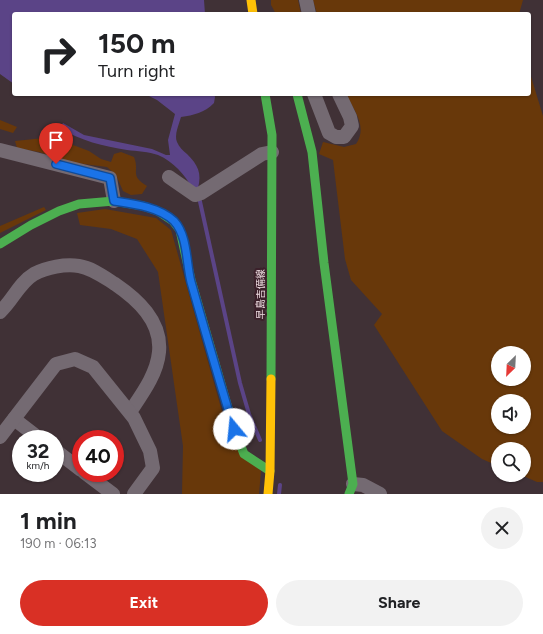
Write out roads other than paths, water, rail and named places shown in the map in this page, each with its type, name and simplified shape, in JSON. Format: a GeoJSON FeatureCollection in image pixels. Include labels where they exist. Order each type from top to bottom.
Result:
{"type":"FeatureCollection","features":[{"type":"Feature","properties":{"kind":"street"},"geometry":{"type":"LineString","coordinates":[[251,0],[253,12]]}},
{"type":"Feature","properties":{"kind":"street"},"geometry":{"type":"LineString","coordinates":[[306,0],[309,12]]}},
{"type":"Feature","properties":{"kind":"street","name":"早島吉備線"},"geometry":{"type":"LineString","coordinates":[[265,96],[272,135],[270,471],[268,494]]}},
{"type":"Feature","properties":{"kind":"street"},"geometry":{"type":"LineString","coordinates":[[298,96],[312,152],[351,489],[363,485],[380,494]]}},
{"type":"Feature","properties":{"kind":"street"},"geometry":{"type":"LineString","coordinates":[[315,96],[329,133],[336,137],[344,137],[352,126],[350,117],[340,96]]}},
{"type":"Feature","properties":{"kind":"street"},"geometry":{"type":"LineString","coordinates":[[0,150],[110,178],[114,201]]}},
{"type":"Feature","properties":{"kind":"street"},"geometry":{"type":"LineString","coordinates":[[169,177],[199,193],[262,154],[272,152]]}},
{"type":"Feature","properties":{"kind":"street"},"geometry":{"type":"LineString","coordinates":[[0,244],[59,211],[79,204],[114,201],[143,206],[158,211],[173,221],[180,230],[193,287],[234,429],[244,454],[270,471]]}},
{"type":"Feature","properties":{"kind":"street"},"geometry":{"type":"LineString","coordinates":[[0,312],[20,285],[35,274],[55,266],[79,266],[102,275],[132,296],[146,310],[157,332],[159,352],[145,390],[130,412]]}},
{"type":"Feature","properties":{"kind":"street"},"geometry":{"type":"LineString","coordinates":[[0,437],[56,364],[75,360],[93,367],[130,412],[150,451],[153,468],[134,494]]}},
{"type":"Feature","properties":{"kind":"street"},"geometry":{"type":"LineString","coordinates":[[14,419],[28,430]]}},
{"type":"Feature","properties":{"kind":"street"},"geometry":{"type":"LineString","coordinates":[[64,457],[72,463]]}},
{"type":"Feature","properties":{"kind":"street"},"geometry":{"type":"LineString","coordinates":[[97,482],[113,494]]}},
{"type":"Feature","properties":{"kind":"waterway"},"geometry":{"type":"LineString","coordinates":[[199,197],[240,383],[249,414],[260,440]]}},
{"type":"Feature","properties":{"kind":"waterway"},"geometry":{"type":"LineString","coordinates":[[279,494],[280,485]]}}]}
